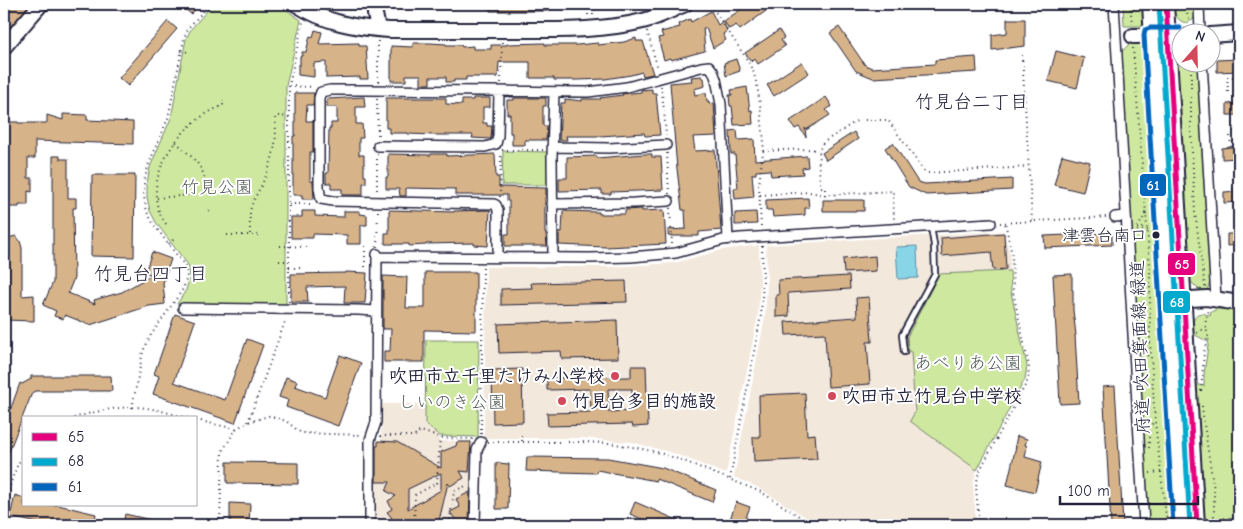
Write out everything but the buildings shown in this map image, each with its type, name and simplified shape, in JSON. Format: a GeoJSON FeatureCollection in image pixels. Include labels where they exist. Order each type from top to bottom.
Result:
{"type":"FeatureCollection","features":[{"type":"Feature","properties":{"kind":"main road"},"geometry":{"type":"LineString","coordinates":[[4,47],[41,4]]}},
{"type":"Feature","properties":{"kind":"main road"},"geometry":{"type":"LineString","coordinates":[[296,4],[308,12],[329,21],[346,26],[378,29],[588,29],[613,27],[644,21],[685,4]]}},
{"type":"Feature","properties":{"kind":"main road"},"geometry":{"type":"LineString","coordinates":[[375,4],[378,29]]}},
{"type":"Feature","properties":{"kind":"main road"},"geometry":{"type":"LineString","coordinates":[[378,29],[381,4]]}},
{"type":"Feature","properties":{"kind":"main road"},"geometry":{"type":"LineString","coordinates":[[1150,4],[1180,525]]}},
{"type":"Feature","properties":{"kind":"main road"},"geometry":{"type":"LineString","coordinates":[[1166,4],[1171,22]]}},
{"type":"Feature","properties":{"kind":"main road"},"geometry":{"type":"LineString","coordinates":[[1220,34],[1239,33]]}},
{"type":"Feature","properties":{"kind":"main road"},"geometry":{"type":"LineString","coordinates":[[1133,36],[1170,35]]}},
{"type":"Feature","properties":{"kind":"main road"},"geometry":{"type":"LineString","coordinates":[[1175,72],[1184,300],[1197,525]]}},
{"type":"Feature","properties":{"kind":"main road"},"geometry":{"type":"LineString","coordinates":[[1167,301],[1207,298],[1212,304],[1239,302]]}},
{"type":"Feature","properties":{"kind":"street"},"geometry":{"type":"LineString","coordinates":[[1114,4],[1144,525]]}},
{"type":"Feature","properties":{"kind":"street"},"geometry":{"type":"LineString","coordinates":[[1199,4],[1200,22]]}},
{"type":"Feature","properties":{"kind":"street"},"geometry":{"type":"LineString","coordinates":[[1116,36],[1133,36]]}},
{"type":"Feature","properties":{"kind":"street"},"geometry":{"type":"LineString","coordinates":[[498,257],[498,210],[496,205],[491,203],[333,201],[322,199],[319,188],[319,103],[321,92],[348,90],[588,92],[636,85],[701,66],[707,66],[710,68],[717,85],[721,104],[728,239]]}},
{"type":"Feature","properties":{"kind":"street"},"geometry":{"type":"LineString","coordinates":[[1202,72],[1212,304]]}},
{"type":"Feature","properties":{"kind":"street"},"geometry":{"type":"LineString","coordinates":[[378,146],[494,146],[498,136],[499,92]]}},
{"type":"Feature","properties":{"kind":"street"},"geometry":{"type":"LineString","coordinates":[[552,257],[554,92]]}},
{"type":"Feature","properties":{"kind":"street"},"geometry":{"type":"LineString","coordinates":[[554,147],[609,148],[666,145]]}},
{"type":"Feature","properties":{"kind":"street"},"geometry":{"type":"LineString","coordinates":[[552,204],[669,201]]}},
{"type":"Feature","properties":{"kind":"street"},"geometry":{"type":"LineString","coordinates":[[1115,217],[1126,216]]}},
{"type":"Feature","properties":{"kind":"street"},"geometry":{"type":"LineString","coordinates":[[370,525],[370,440],[376,422],[377,256],[609,258],[680,252],[728,239],[992,223]]}},
{"type":"Feature","properties":{"kind":"street"},"geometry":{"type":"LineString","coordinates":[[183,308],[376,311]]}},
{"type":"Feature","properties":{"kind":"street"},"geometry":{"type":"LineString","coordinates":[[475,525],[475,481],[477,450],[480,442]]}},
{"type":"Feature","properties":{"kind":"lane"},"geometry":{"type":"LineString","coordinates":[[904,352],[902,335],[935,274],[931,227]]}},
{"type":"Feature","properties":{"kind":"path"},"geometry":{"type":"LineString","coordinates":[[132,408],[143,351],[183,289],[187,277],[186,266],[154,225],[147,212],[144,182],[148,166],[168,118],[181,51],[188,28],[210,4]]}},
{"type":"Feature","properties":{"kind":"path"},"geometry":{"type":"LineString","coordinates":[[264,9],[269,4]]}},
{"type":"Feature","properties":{"kind":"path"},"geometry":{"type":"LineString","coordinates":[[592,4],[593,19]]}},
{"type":"Feature","properties":{"kind":"path"},"geometry":{"type":"LineString","coordinates":[[710,4],[746,58],[753,72],[757,86],[764,137],[759,186],[763,282],[761,315],[730,479]]}},
{"type":"Feature","properties":{"kind":"path","name":"府道 吹田箕面線 緑道"},"geometry":{"type":"LineString","coordinates":[[1130,4],[1150,266],[1151,355],[1155,422],[1166,525]]}},
{"type":"Feature","properties":{"kind":"path"},"geometry":{"type":"LineString","coordinates":[[1186,4],[1190,22]]}},
{"type":"Feature","properties":{"kind":"path"},"geometry":{"type":"LineString","coordinates":[[248,422],[289,310],[289,86],[303,18]]}},
{"type":"Feature","properties":{"kind":"path"},"geometry":{"type":"LineString","coordinates":[[499,92],[501,85],[502,38]]}},
{"type":"Feature","properties":{"kind":"path"},"geometry":{"type":"LineString","coordinates":[[181,51],[188,52]]}},
{"type":"Feature","properties":{"kind":"path"},"geometry":{"type":"LineString","coordinates":[[1022,55],[1032,221]]}},
{"type":"Feature","properties":{"kind":"path"},"geometry":{"type":"LineString","coordinates":[[1227,71],[1228,93]]}},
{"type":"Feature","properties":{"kind":"path"},"geometry":{"type":"LineString","coordinates":[[1191,72],[1194,213],[1205,287]]}},
{"type":"Feature","properties":{"kind":"path"},"geometry":{"type":"LineString","coordinates":[[1135,77],[1140,77]]}},
{"type":"Feature","properties":{"kind":"path"},"geometry":{"type":"LineString","coordinates":[[1228,77],[1239,77]]}},
{"type":"Feature","properties":{"kind":"path"},"geometry":{"type":"LineString","coordinates":[[289,86],[315,87],[321,92]]}},
{"type":"Feature","properties":{"kind":"path"},"geometry":{"type":"LineString","coordinates":[[1236,93],[1236,103]]}},
{"type":"Feature","properties":{"kind":"path"},"geometry":{"type":"LineString","coordinates":[[166,224],[161,216],[156,188],[167,155],[187,128],[200,118],[223,106],[222,100]]}},
{"type":"Feature","properties":{"kind":"path"},"geometry":{"type":"LineString","coordinates":[[278,116],[289,117]]}},
{"type":"Feature","properties":{"kind":"path"},"geometry":{"type":"LineString","coordinates":[[250,234],[251,209],[274,152],[276,137],[275,118]]}},
{"type":"Feature","properties":{"kind":"path"},"geometry":{"type":"LineString","coordinates":[[825,195],[825,188],[820,185],[819,150],[823,142],[858,120],[888,120],[924,171],[928,173],[1028,167]]}},
{"type":"Feature","properties":{"kind":"path"},"geometry":{"type":"LineString","coordinates":[[1230,136],[1231,147]]}},
{"type":"Feature","properties":{"kind":"path"},"geometry":{"type":"LineString","coordinates":[[175,142],[202,170],[205,186]]}},
{"type":"Feature","properties":{"kind":"path"},"geometry":{"type":"LineString","coordinates":[[496,205],[500,199],[502,150],[549,150],[554,147]]}},
{"type":"Feature","properties":{"kind":"path"},"geometry":{"type":"LineString","coordinates":[[763,151],[819,150]]}},
{"type":"Feature","properties":{"kind":"path"},"geometry":{"type":"LineString","coordinates":[[1233,178],[1234,191]]}},
{"type":"Feature","properties":{"kind":"path"},"geometry":{"type":"LineString","coordinates":[[760,195],[809,192],[825,195],[893,191],[895,229]]}},
{"type":"Feature","properties":{"kind":"path"},"geometry":{"type":"LineString","coordinates":[[157,198],[190,194]]}},
{"type":"Feature","properties":{"kind":"path"},"geometry":{"type":"LineString","coordinates":[[289,204],[316,204],[322,199]]}},
{"type":"Feature","properties":{"kind":"path"},"geometry":{"type":"LineString","coordinates":[[1146,214],[1138,228],[1155,230]]}},
{"type":"Feature","properties":{"kind":"path"},"geometry":{"type":"LineString","coordinates":[[992,223],[1115,217]]}},
{"type":"Feature","properties":{"kind":"path"},"geometry":{"type":"LineString","coordinates":[[1236,220],[1237,234]]}},
{"type":"Feature","properties":{"kind":"path"},"geometry":{"type":"LineString","coordinates":[[979,525],[976,486],[979,472],[1028,380],[1029,366],[1013,292],[1012,255],[1005,222]]}},
{"type":"Feature","properties":{"kind":"path"},"geometry":{"type":"LineString","coordinates":[[1138,232],[1147,229]]}},
{"type":"Feature","properties":{"kind":"path"},"geometry":{"type":"LineString","coordinates":[[227,235],[259,235]]}},
{"type":"Feature","properties":{"kind":"path"},"geometry":{"type":"LineString","coordinates":[[169,244],[174,239]]}},
{"type":"Feature","properties":{"kind":"path"},"geometry":{"type":"LineString","coordinates":[[280,246],[307,247]]}},
{"type":"Feature","properties":{"kind":"path"},"geometry":{"type":"LineString","coordinates":[[365,246],[365,268]]}},
{"type":"Feature","properties":{"kind":"path"},"geometry":{"type":"LineString","coordinates":[[279,261],[288,262]]}},
{"type":"Feature","properties":{"kind":"path"},"geometry":{"type":"LineString","coordinates":[[480,442],[483,264]]}},
{"type":"Feature","properties":{"kind":"path"},"geometry":{"type":"LineString","coordinates":[[289,268],[306,268]]}},
{"type":"Feature","properties":{"kind":"path"},"geometry":{"type":"LineString","coordinates":[[1201,392],[1204,352],[1208,336],[1205,324],[1212,304]]}},
{"type":"Feature","properties":{"kind":"path"},"geometry":{"type":"LineString","coordinates":[[1195,334],[1206,328]]}},
{"type":"Feature","properties":{"kind":"path"},"geometry":{"type":"LineString","coordinates":[[1140,356],[1151,355]]}},
{"type":"Feature","properties":{"kind":"path"},"geometry":{"type":"LineString","coordinates":[[1202,400],[1214,490],[1214,525]]}},
{"type":"Feature","properties":{"kind":"path"},"geometry":{"type":"LineString","coordinates":[[83,416],[113,409],[132,408],[147,408],[180,416]]}},
{"type":"Feature","properties":{"kind":"path"},"geometry":{"type":"LineString","coordinates":[[220,525],[222,452],[236,429],[248,422],[269,416],[286,421],[301,433],[366,435]]}},
{"type":"Feature","properties":{"kind":"path"},"geometry":{"type":"LineString","coordinates":[[198,420],[236,429]]}},
{"type":"Feature","properties":{"kind":"path"},"geometry":{"type":"LineString","coordinates":[[1238,421],[1239,433]]}},
{"type":"Feature","properties":{"kind":"path"},"geometry":{"type":"LineString","coordinates":[[1149,455],[1149,427],[1155,422]]}},
{"type":"Feature","properties":{"kind":"path"},"geometry":{"type":"LineString","coordinates":[[381,436],[415,436],[420,431],[440,438],[476,439],[480,442],[621,444],[672,456],[730,479],[766,495],[813,525]]}},
{"type":"Feature","properties":{"kind":"path"},"geometry":{"type":"LineString","coordinates":[[522,435],[522,442]]}},
{"type":"Feature","properties":{"kind":"path"},"geometry":{"type":"LineString","coordinates":[[414,525],[416,494],[437,483],[440,438]]}},
{"type":"Feature","properties":{"kind":"path"},"geometry":{"type":"LineString","coordinates":[[4,510],[10,482],[22,458]]}},
{"type":"Feature","properties":{"kind":"path"},"geometry":{"type":"LineString","coordinates":[[1149,473],[1160,472]]}},
{"type":"Feature","properties":{"kind":"path"},"geometry":{"type":"LineString","coordinates":[[449,525],[454,491],[475,481]]}},
{"type":"Feature","properties":{"kind":"path"},"geometry":{"type":"LineString","coordinates":[[1214,520],[1239,516]]}},
{"type":"Feature","properties":{"kind":"shaded area","name":"吹田市立竹見台中学校"},"geometry":{"type":"Polygon","coordinates":[[[1003,231],[1010,254],[1010,271],[939,274],[911,352],[915,412],[910,421],[977,470],[973,484],[976,525],[819,525],[757,487],[734,477],[765,317],[767,283],[766,245],[1003,231]]]}},
{"type":"Feature","properties":{"kind":"shaded area","name":"吹田市立千里たけみ小学校"},"geometry":{"type":"Polygon","coordinates":[[[759,245],[760,283],[758,315],[726,474],[673,453],[631,442],[582,438],[484,438],[486,267],[612,267],[674,263],[722,250],[759,245]]]}},
{"type":"Feature","properties":{"kind":"shaded area"},"geometry":{"type":"Polygon","coordinates":[[[382,404],[425,404],[425,424],[440,436],[439,441],[472,441],[471,525],[374,525],[375,440],[381,440],[382,404]]]}},
{"type":"Feature","properties":{"kind":"green space","name":"竹見公園"},"geometry":{"type":"Polygon","coordinates":[[[213,4],[278,4],[301,20],[286,86],[286,305],[177,304],[186,290],[190,276],[188,265],[157,224],[150,211],[147,183],[150,167],[171,118],[186,39],[191,29],[213,4]]]}},
{"type":"Feature","properties":{"kind":"green space"},"geometry":{"type":"Polygon","coordinates":[[[1123,4],[1144,4],[1145,17],[1141,26],[1124,26],[1123,4]]]}},
{"type":"Feature","properties":{"kind":"green space"},"geometry":{"type":"Polygon","coordinates":[[[1172,4],[1193,4],[1194,19],[1189,22],[1181,21],[1175,14],[1172,4]]]}},
{"type":"Feature","properties":{"kind":"green space"},"geometry":{"type":"Polygon","coordinates":[[[1129,44],[1139,44],[1148,52],[1175,525],[1149,525],[1120,54],[1129,44]]]}},
{"type":"Feature","properties":{"kind":"green space"},"geometry":{"type":"Polygon","coordinates":[[[1176,72],[1198,72],[1210,282],[1207,290],[1198,289],[1191,282],[1188,269],[1176,72]]]}},
{"type":"Feature","properties":{"kind":"green space"},"geometry":{"type":"Polygon","coordinates":[[[1160,78],[1166,78],[1176,261],[1170,261],[1160,78]]]}},
{"type":"Feature","properties":{"kind":"green space"},"geometry":{"type":"Polygon","coordinates":[[[503,151],[549,152],[549,185],[502,185],[503,151]]]}},
{"type":"Feature","properties":{"kind":"green space","name":"あべりあ公園"},"geometry":{"type":"Polygon","coordinates":[[[1010,271],[1011,292],[1027,366],[1025,379],[977,470],[910,421],[915,412],[911,352],[908,351],[907,337],[939,274],[1010,271]]]}},
{"type":"Feature","properties":{"kind":"green space"},"geometry":{"type":"Polygon","coordinates":[[[1217,309],[1239,311],[1239,525],[1202,525],[1194,384],[1204,386],[1209,339],[1205,340],[1193,334],[1193,321],[1200,313],[1210,316],[1211,312],[1217,309]]]}},
{"type":"Feature","properties":{"kind":"green space","name":"しいのき公園"},"geometry":{"type":"Polygon","coordinates":[[[426,340],[479,340],[478,437],[440,436],[425,424],[426,340]]]}},
{"type":"Feature","properties":{"kind":"green space"},"geometry":{"type":"Polygon","coordinates":[[[1181,341],[1192,525],[1185,525],[1175,342],[1181,341]]]}},
{"type":"Feature","properties":{"kind":"water"},"geometry":{"type":"Polygon","coordinates":[[[917,246],[918,278],[898,279],[896,247],[917,246]]]}},
{"type":"Feature","properties":{"kind":"transit line","name":"68"},"geometry":{"type":"LineString","coordinates":[[1159,4],[1190,525]]}},
{"type":"Feature","properties":{"kind":"transit line","name":"65"},"geometry":{"type":"LineString","coordinates":[[1166,4],[1197,525]]}},
{"type":"Feature","properties":{"kind":"transit line","name":"61"},"geometry":{"type":"LineString","coordinates":[[1170,28],[1150,28],[1145,30],[1144,35],[1173,525]]}},
{"type":"Feature","properties":{"kind":"place","name":"津雲台南口"},"geometry":{"type":"Point","coordinates":[1156,235]}},
{"type":"Feature","properties":{"kind":"place","name":"吹田市立千里たけみ小学校"},"geometry":{"type":"Point","coordinates":[615,376]}},
{"type":"Feature","properties":{"kind":"place","name":"吹田市立竹見台中学校"},"geometry":{"type":"Point","coordinates":[832,396]}},
{"type":"Feature","properties":{"kind":"place","name":"竹見台多目的施設"},"geometry":{"type":"Point","coordinates":[562,401]}},
{"type":"Feature","properties":{"kind":"district","name":"竹見台二丁目"},"geometry":{"type":"Point","coordinates":[972,101]}},
{"type":"Feature","properties":{"kind":"district","name":"竹見台四丁目"},"geometry":{"type":"Point","coordinates":[151,273]}}]}
